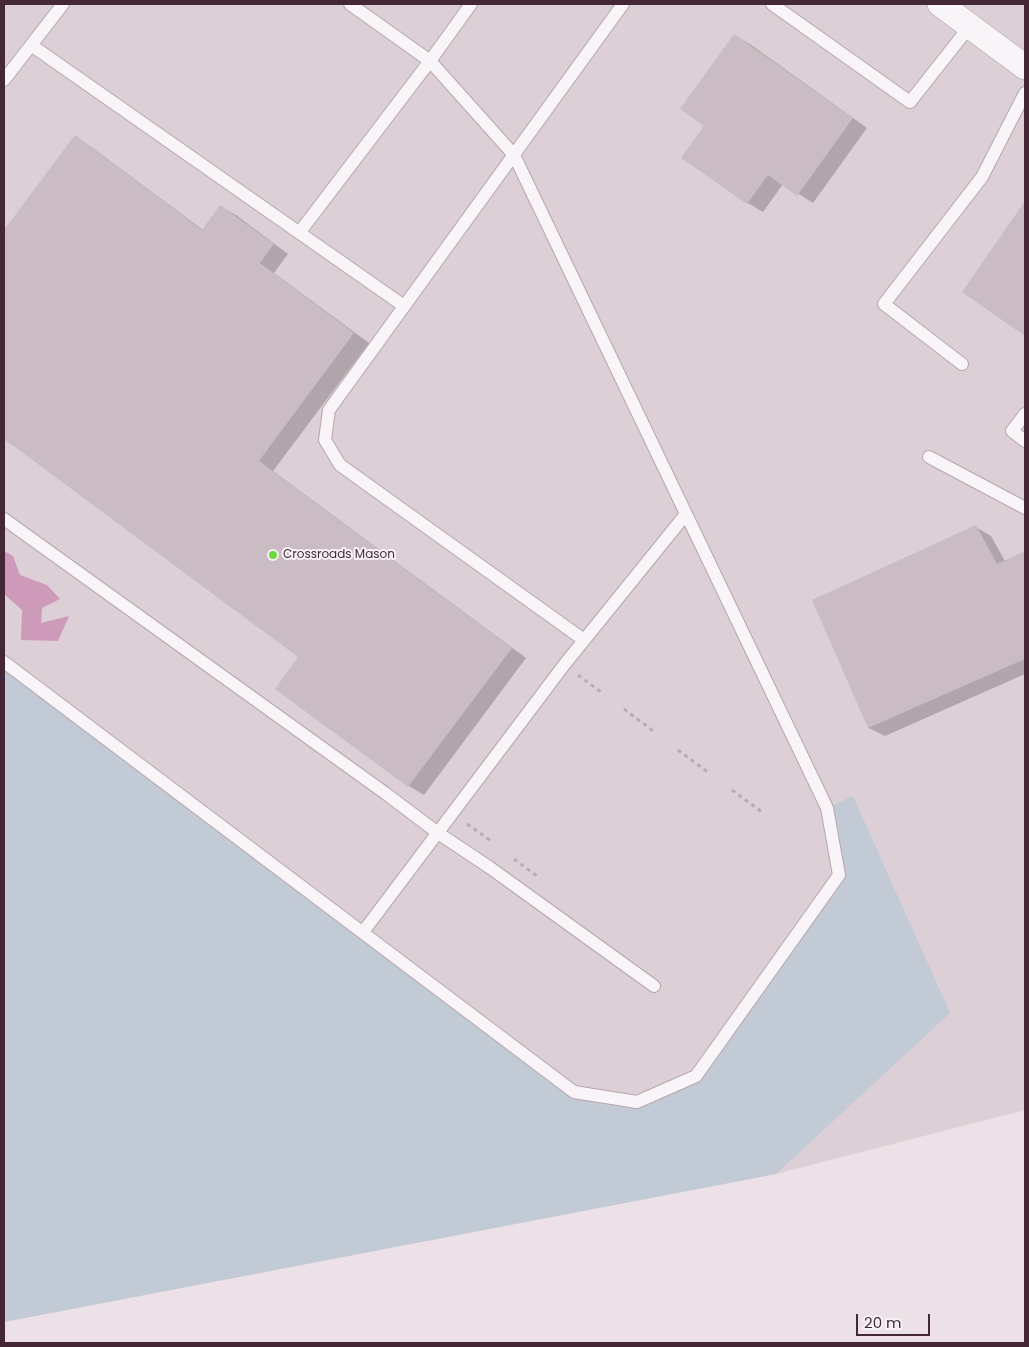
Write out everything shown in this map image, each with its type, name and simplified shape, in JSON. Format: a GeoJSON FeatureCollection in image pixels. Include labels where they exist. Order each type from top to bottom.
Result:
{"type":"FeatureCollection","features":[{"type":"Feature","properties":{"kind":"street"},"geometry":{"type":"LineString","coordinates":[[940,4],[1025,67]]}},
{"type":"Feature","properties":{"kind":"lane"},"geometry":{"type":"LineString","coordinates":[[4,80],[63,4]]}},
{"type":"Feature","properties":{"kind":"lane"},"geometry":{"type":"LineString","coordinates":[[4,662],[574,1092],[637,1102],[696,1076],[839,875],[827,808],[514,156],[430,61],[350,4]]}},
{"type":"Feature","properties":{"kind":"lane"},"geometry":{"type":"LineString","coordinates":[[299,233],[471,4]]}},
{"type":"Feature","properties":{"kind":"lane"},"geometry":{"type":"LineString","coordinates":[[584,640],[340,465],[325,440],[329,410],[623,4]]}},
{"type":"Feature","properties":{"kind":"lane"},"geometry":{"type":"LineString","coordinates":[[772,4],[910,102],[970,26]]}},
{"type":"Feature","properties":{"kind":"lane"},"geometry":{"type":"LineString","coordinates":[[31,45],[404,306]]}},
{"type":"Feature","properties":{"kind":"lane"},"geometry":{"type":"LineString","coordinates":[[962,364],[884,304],[982,177],[1025,92]]}},
{"type":"Feature","properties":{"kind":"lane"},"geometry":{"type":"LineString","coordinates":[[1025,414],[1012,431],[1025,440]]}},
{"type":"Feature","properties":{"kind":"lane"},"geometry":{"type":"LineString","coordinates":[[929,457],[1025,508]]}},
{"type":"Feature","properties":{"kind":"lane"},"geometry":{"type":"LineString","coordinates":[[363,932],[584,640],[686,514]]}},
{"type":"Feature","properties":{"kind":"lane"},"geometry":{"type":"LineString","coordinates":[[4,519],[438,833],[489,867],[654,986]]}},
{"type":"Feature","properties":{"kind":"path"},"geometry":{"type":"LineString","coordinates":[[577,674],[601,692]]}},
{"type":"Feature","properties":{"kind":"path"},"geometry":{"type":"LineString","coordinates":[[624,709],[656,733]]}},
{"type":"Feature","properties":{"kind":"path"},"geometry":{"type":"LineString","coordinates":[[678,750],[709,773]]}},
{"type":"Feature","properties":{"kind":"path"},"geometry":{"type":"LineString","coordinates":[[732,790],[762,812]]}},
{"type":"Feature","properties":{"kind":"path"},"geometry":{"type":"LineString","coordinates":[[461,820],[490,842]]}},
{"type":"Feature","properties":{"kind":"path"},"geometry":{"type":"LineString","coordinates":[[514,859],[538,876]]}},
{"type":"Feature","properties":{"kind":"shaded area"},"geometry":{"type":"Polygon","coordinates":[[[4,4],[1025,4],[1025,1110],[776,1174],[4,1322],[4,4]]]}},
{"type":"Feature","properties":{"kind":"shaded area"},"geometry":{"type":"Polygon","coordinates":[[[4,551],[13,556],[20,575],[47,585],[60,599],[42,608],[41,623],[69,616],[58,641],[21,640],[22,610],[4,594],[4,551]]]}},
{"type":"Feature","properties":{"kind":"shaded area"},"geometry":{"type":"Polygon","coordinates":[[[4,662],[574,1092],[637,1102],[696,1076],[839,875],[827,808],[853,796],[950,1013],[776,1174],[4,1322],[4,662]]]}},
{"type":"Feature","properties":{"kind":"building"},"geometry":{"type":"Polygon","coordinates":[[[734,34],[853,118],[797,196],[768,175],[747,204],[681,158],[704,126],[680,109],[734,34]]]}},
{"type":"Feature","properties":{"kind":"building","name":"Crossroads Mason"},"geometry":{"type":"Polygon","coordinates":[[[75,135],[202,230],[220,205],[274,244],[260,263],[354,333],[259,461],[512,648],[408,787],[275,689],[298,657],[4,439],[4,230],[75,135]]]}},
{"type":"Feature","properties":{"kind":"building"},"geometry":{"type":"Polygon","coordinates":[[[1025,201],[1025,336],[962,292],[1025,201]]]}},
{"type":"Feature","properties":{"kind":"building"},"geometry":{"type":"Polygon","coordinates":[[[976,525],[997,564],[1025,551],[1025,659],[868,728],[812,600],[976,525]]]}},
{"type":"Feature","properties":{"kind":"place","name":"Crossroads Mason"},"geometry":{"type":"Point","coordinates":[273,555]}}]}
